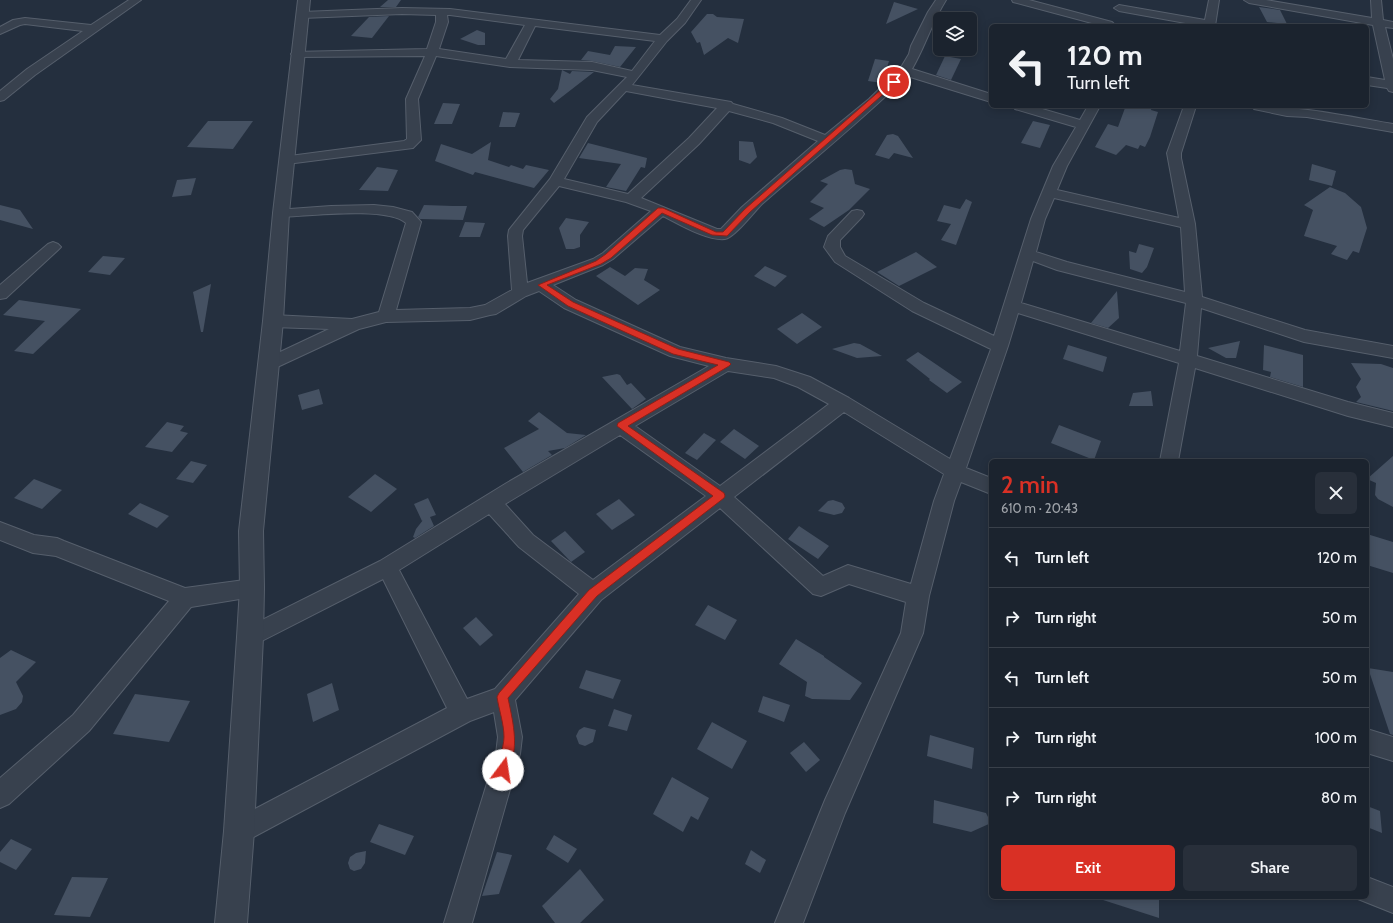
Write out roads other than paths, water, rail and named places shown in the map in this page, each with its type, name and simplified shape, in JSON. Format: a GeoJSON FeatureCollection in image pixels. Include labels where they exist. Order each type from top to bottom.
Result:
{"type":"FeatureCollection","features":[{"type":"Feature","properties":{"kind":"street"},"geometry":{"type":"LineString","coordinates":[[0,96],[31,72],[136,0]]}},
{"type":"Feature","properties":{"kind":"street"},"geometry":{"type":"LineString","coordinates":[[402,11],[413,0]]}},
{"type":"Feature","properties":{"kind":"street"},"geometry":{"type":"LineString","coordinates":[[520,292],[516,230],[556,181],[592,120],[635,75],[663,39],[681,21],[696,0]]}},
{"type":"Feature","properties":{"kind":"street"},"geometry":{"type":"LineString","coordinates":[[556,181],[631,199],[661,210],[714,234],[725,234],[747,210],[873,102],[905,71],[915,54],[917,46],[933,12],[941,0]]}},
{"type":"Feature","properties":{"kind":"street"},"geometry":{"type":"LineString","coordinates":[[1017,0],[1103,24]]}},
{"type":"Feature","properties":{"kind":"street"},"geometry":{"type":"LineString","coordinates":[[1209,24],[1214,0]]}},
{"type":"Feature","properties":{"kind":"street"},"geometry":{"type":"LineString","coordinates":[[1249,0],[1393,25]]}},
{"type":"Feature","properties":{"kind":"street"},"geometry":{"type":"LineString","coordinates":[[1309,0],[1313,12]]}},
{"type":"Feature","properties":{"kind":"street"},"geometry":{"type":"LineString","coordinates":[[1369,81],[1392,87],[1386,52],[1378,23],[1376,0]]}},
{"type":"Feature","properties":{"kind":"street"},"geometry":{"type":"LineString","coordinates":[[1108,24],[1120,4],[1205,24]]}},
{"type":"Feature","properties":{"kind":"street"},"geometry":{"type":"LineString","coordinates":[[231,923],[239,831],[250,637],[252,588],[251,532],[267,365],[273,320],[286,160],[303,8],[441,12],[663,39]]}},
{"type":"Feature","properties":{"kind":"street"},"geometry":{"type":"LineString","coordinates":[[286,160],[408,145],[413,142],[412,99],[432,52],[442,22],[441,12]]}},
{"type":"Feature","properties":{"kind":"street"},"geometry":{"type":"LineString","coordinates":[[0,31],[17,22],[25,21],[93,29]]}},
{"type":"Feature","properties":{"kind":"street"},"geometry":{"type":"LineString","coordinates":[[510,62],[531,23]]}},
{"type":"Feature","properties":{"kind":"street"},"geometry":{"type":"LineString","coordinates":[[297,54],[432,52],[510,62],[592,66],[635,75]]}},
{"type":"Feature","properties":{"kind":"street"},"geometry":{"type":"LineString","coordinates":[[905,71],[989,97]]}},
{"type":"Feature","properties":{"kind":"street"},"geometry":{"type":"LineString","coordinates":[[624,87],[727,105],[798,128],[827,140]]}},
{"type":"Feature","properties":{"kind":"street"},"geometry":{"type":"LineString","coordinates":[[631,199],[694,141],[727,105]]}},
{"type":"Feature","properties":{"kind":"street"},"geometry":{"type":"LineString","coordinates":[[1026,108],[1082,125]]}},
{"type":"Feature","properties":{"kind":"street"},"geometry":{"type":"LineString","coordinates":[[789,923],[834,809],[912,633],[918,596],[944,501],[1000,346],[1038,219],[1060,166],[1093,108]]}},
{"type":"Feature","properties":{"kind":"street"},"geometry":{"type":"LineString","coordinates":[[1168,459],[1188,360],[1194,300],[1188,224],[1174,153],[1189,108]]}},
{"type":"Feature","properties":{"kind":"street"},"geometry":{"type":"LineString","coordinates":[[1268,108],[1287,112],[1307,113],[1393,128]]}},
{"type":"Feature","properties":{"kind":"street"},"geometry":{"type":"LineString","coordinates":[[1049,193],[1188,224]]}},
{"type":"Feature","properties":{"kind":"street"},"geometry":{"type":"LineString","coordinates":[[281,213],[357,209],[397,211],[413,218],[414,222],[386,316]]}},
{"type":"Feature","properties":{"kind":"street"},"geometry":{"type":"LineString","coordinates":[[267,365],[353,325],[386,316],[470,314],[482,312],[497,306],[520,292],[542,285],[598,262],[608,256],[661,210]]}},
{"type":"Feature","properties":{"kind":"street"},"geometry":{"type":"LineString","coordinates":[[857,214],[833,239],[832,247],[840,259],[918,307],[1000,346]]}},
{"type":"Feature","properties":{"kind":"street"},"geometry":{"type":"LineString","coordinates":[[0,294],[53,246]]}},
{"type":"Feature","properties":{"kind":"street"},"geometry":{"type":"LineString","coordinates":[[1027,254],[1062,266],[1194,300],[1304,336],[1393,352]]}},
{"type":"Feature","properties":{"kind":"street"},"geometry":{"type":"LineString","coordinates":[[542,285],[570,304],[676,352],[726,364],[776,372],[792,377],[843,403],[954,472],[989,485]]}},
{"type":"Feature","properties":{"kind":"street"},"geometry":{"type":"LineString","coordinates":[[1012,306],[1348,409],[1393,420]]}},
{"type":"Feature","properties":{"kind":"street"},"geometry":{"type":"LineString","coordinates":[[273,320],[353,325]]}},
{"type":"Feature","properties":{"kind":"street"},"geometry":{"type":"LineString","coordinates":[[250,637],[387,568],[492,504],[512,490],[726,364]]}},
{"type":"Feature","properties":{"kind":"street"},"geometry":{"type":"LineString","coordinates":[[239,831],[462,713],[503,697],[593,593],[843,403]]}},
{"type":"Feature","properties":{"kind":"street"},"geometry":{"type":"LineString","coordinates":[[621,426],[720,496],[821,587],[848,574],[918,596]]}},
{"type":"Feature","properties":{"kind":"street"},"geometry":{"type":"LineString","coordinates":[[492,504],[526,541],[593,593]]}},
{"type":"Feature","properties":{"kind":"street"},"geometry":{"type":"LineString","coordinates":[[0,531],[33,544],[57,547],[185,598],[252,588]]}},
{"type":"Feature","properties":{"kind":"street"},"geometry":{"type":"LineString","coordinates":[[387,568],[462,713]]}},
{"type":"Feature","properties":{"kind":"street"},"geometry":{"type":"LineString","coordinates":[[0,795],[81,723],[185,598]]}},
{"type":"Feature","properties":{"kind":"street"},"geometry":{"type":"LineString","coordinates":[[458,923],[508,754],[510,737],[503,697]]}},
{"type":"Feature","properties":{"kind":"street"},"geometry":{"type":"LineString","coordinates":[[1369,742],[1393,750]]}},
{"type":"Feature","properties":{"kind":"street"},"geometry":{"type":"LineString","coordinates":[[1369,891],[1393,900]]}}]}
